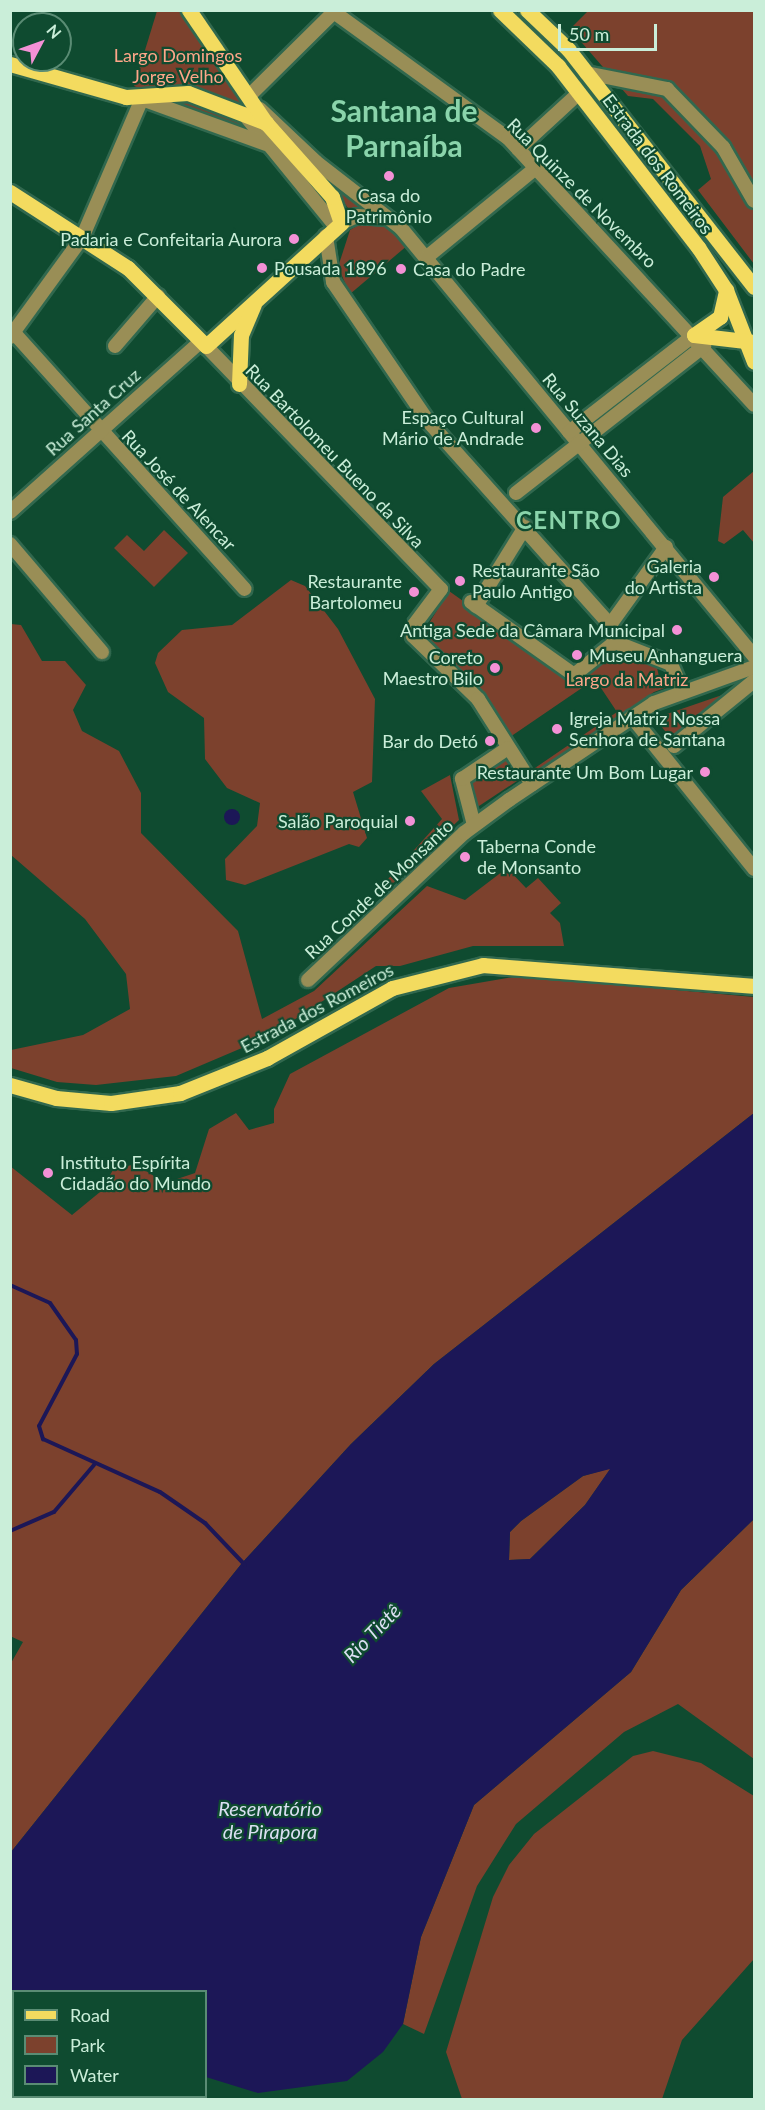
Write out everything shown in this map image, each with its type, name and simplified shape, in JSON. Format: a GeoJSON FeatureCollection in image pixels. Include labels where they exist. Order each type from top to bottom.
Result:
{"type":"FeatureCollection","features":[{"type":"Feature","properties":{"kind":"main road"},"geometry":{"type":"LineString","coordinates":[[189,10],[258,106],[332,198],[334,229]]}},
{"type":"Feature","properties":{"kind":"main road","name":"Estrada dos Romeiros"},"geometry":{"type":"LineString","coordinates":[[500,10],[579,93],[726,290],[751,340],[754,362]]}},
{"type":"Feature","properties":{"kind":"main road"},"geometry":{"type":"LineString","coordinates":[[527,10],[586,72],[754,287]]}},
{"type":"Feature","properties":{"kind":"main road"},"geometry":{"type":"LineString","coordinates":[[10,64],[81,88],[142,99],[174,91],[244,114],[258,106]]}},
{"type":"Feature","properties":{"kind":"main road"},"geometry":{"type":"LineString","coordinates":[[10,192],[82,238],[158,296],[203,343]]}},
{"type":"Feature","properties":{"kind":"main road","name":"Rua Santa Cruz"},"geometry":{"type":"LineString","coordinates":[[203,343],[334,229]]}},
{"type":"Feature","properties":{"kind":"main road"},"geometry":{"type":"LineString","coordinates":[[724,248],[754,276]]}},
{"type":"Feature","properties":{"kind":"main road"},"geometry":{"type":"LineString","coordinates":[[699,340],[720,316],[726,290]]}},
{"type":"Feature","properties":{"kind":"main road","name":"Rua Santa Cruz"},"geometry":{"type":"LineString","coordinates":[[239,384],[241,335],[256,299]]}},
{"type":"Feature","properties":{"kind":"main road"},"geometry":{"type":"LineString","coordinates":[[699,340],[751,340]]}},
{"type":"Feature","properties":{"kind":"main road","name":"Estrada dos Romeiros"},"geometry":{"type":"LineString","coordinates":[[10,1085],[101,1102],[180,1093],[256,1063],[392,988],[483,966],[754,986]]}},
{"type":"Feature","properties":{"kind":"street"},"geometry":{"type":"LineString","coordinates":[[258,106],[333,11]]}},
{"type":"Feature","properties":{"kind":"street","name":"Rua Quinze de Novembro"},"geometry":{"type":"LineString","coordinates":[[333,11],[518,149],[699,340],[754,405]]}},
{"type":"Feature","properties":{"kind":"street"},"geometry":{"type":"LineString","coordinates":[[586,72],[667,89],[723,147],[754,201]]}},
{"type":"Feature","properties":{"kind":"street"},"geometry":{"type":"LineString","coordinates":[[518,149],[579,93]]}},
{"type":"Feature","properties":{"kind":"street"},"geometry":{"type":"LineString","coordinates":[[13,336],[82,238],[142,99],[266,144]]}},
{"type":"Feature","properties":{"kind":"street","name":"Rua Suzana Dias"},"geometry":{"type":"LineString","coordinates":[[258,106],[316,162],[392,219],[427,257],[754,656]]}},
{"type":"Feature","properties":{"kind":"street"},"geometry":{"type":"LineString","coordinates":[[244,114],[334,229],[327,266],[345,300],[427,420],[525,527],[610,625],[615,642]]}},
{"type":"Feature","properties":{"kind":"street"},"geometry":{"type":"LineString","coordinates":[[427,257],[537,167]]}},
{"type":"Feature","properties":{"kind":"street"},"geometry":{"type":"LineString","coordinates":[[334,229],[357,216],[392,219]]}},
{"type":"Feature","properties":{"kind":"street"},"geometry":{"type":"LineString","coordinates":[[115,346],[158,296]]}},
{"type":"Feature","properties":{"kind":"street","name":"Rua José de Alencar"},"geometry":{"type":"LineString","coordinates":[[13,336],[245,589]]}},
{"type":"Feature","properties":{"kind":"street"},"geometry":{"type":"LineString","coordinates":[[569,432],[699,340]]}},
{"type":"Feature","properties":{"kind":"street"},"geometry":{"type":"LineString","coordinates":[[516,493],[579,443],[699,340]]}},
{"type":"Feature","properties":{"kind":"street","name":"Rua Bartolomeu Bueno da Silva"},"geometry":{"type":"LineString","coordinates":[[203,343],[239,384],[441,589],[414,625],[413,636],[478,699],[508,748]]}},
{"type":"Feature","properties":{"kind":"street","name":"Rua Santa Cruz"},"geometry":{"type":"LineString","coordinates":[[10,512],[203,343]]}},
{"type":"Feature","properties":{"kind":"street"},"geometry":{"type":"LineString","coordinates":[[525,527],[473,604],[574,675],[615,642]]}},
{"type":"Feature","properties":{"kind":"street"},"geometry":{"type":"LineString","coordinates":[[10,544],[102,652]]}},
{"type":"Feature","properties":{"kind":"street"},"geometry":{"type":"LineString","coordinates":[[610,625],[666,547]]}},
{"type":"Feature","properties":{"kind":"street"},"geometry":{"type":"LineString","coordinates":[[615,642],[671,664],[682,692]]}},
{"type":"Feature","properties":{"kind":"street"},"geometry":{"type":"LineString","coordinates":[[754,667],[682,692],[632,717],[754,869]]}},
{"type":"Feature","properties":{"kind":"street"},"geometry":{"type":"LineString","coordinates":[[674,746],[754,681]]}},
{"type":"Feature","properties":{"kind":"street","name":"Rua Conde de Monsanto"},"geometry":{"type":"LineString","coordinates":[[308,980],[474,825],[632,717]]}},
{"type":"Feature","properties":{"kind":"street"},"geometry":{"type":"LineString","coordinates":[[474,825],[462,779],[508,748],[532,784]]}},
{"type":"Feature","properties":{"kind":"green space","name":"Largo Domingos Jorge Velho"},"geometry":{"type":"Polygon","coordinates":[[[157,11],[182,11],[248,98],[256,135],[134,86],[157,11]]]}},
{"type":"Feature","properties":{"kind":"green space"},"geometry":{"type":"Polygon","coordinates":[[[588,11],[754,11],[754,264],[698,190],[711,179],[700,146],[653,99],[628,96],[570,29],[588,11]]]}},
{"type":"Feature","properties":{"kind":"green space"},"geometry":{"type":"Polygon","coordinates":[[[343,190],[367,206],[350,211],[338,194],[343,190]]]}},
{"type":"Feature","properties":{"kind":"green space"},"geometry":{"type":"Polygon","coordinates":[[[365,221],[386,224],[408,245],[350,294],[338,267],[350,230],[365,221]]]}},
{"type":"Feature","properties":{"kind":"green space"},"geometry":{"type":"Polygon","coordinates":[[[754,471],[754,543],[743,530],[724,544],[718,541],[723,497],[754,471]]]}},
{"type":"Feature","properties":{"kind":"green space"},"geometry":{"type":"Polygon","coordinates":[[[164,530],[188,553],[154,587],[114,548],[127,535],[144,551],[164,530]]]}},
{"type":"Feature","properties":{"kind":"green space"},"geometry":{"type":"Polygon","coordinates":[[[291,580],[305,586],[338,629],[375,699],[372,782],[353,792],[367,838],[359,847],[349,844],[245,885],[226,880],[225,859],[257,826],[260,803],[227,788],[205,759],[204,718],[168,692],[155,663],[158,653],[182,630],[232,625],[291,580]]]}},
{"type":"Feature","properties":{"kind":"green space","name":"Largo da Matriz"},"geometry":{"type":"Polygon","coordinates":[[[449,591],[574,680],[620,650],[656,663],[660,681],[676,684],[654,692],[533,775],[478,689],[421,636],[449,591]],[[595,679],[510,737],[532,770],[617,712],[595,679]]]}},
{"type":"Feature","properties":{"kind":"green space"},"geometry":{"type":"Polygon","coordinates":[[[11,624],[21,625],[42,661],[65,661],[86,685],[73,710],[82,731],[119,751],[141,793],[141,833],[238,931],[262,1019],[314,991],[427,886],[465,900],[507,868],[526,888],[538,878],[561,903],[550,913],[560,923],[564,946],[473,946],[400,966],[376,966],[268,1037],[176,1076],[96,1085],[57,1082],[11,1068],[11,1050],[83,1035],[130,1009],[126,974],[85,919],[11,855],[11,624]]]}},
{"type":"Feature","properties":{"kind":"green space"},"geometry":{"type":"Polygon","coordinates":[[[725,694],[673,741],[657,721],[664,715],[725,694]]]}},
{"type":"Feature","properties":{"kind":"green space"},"geometry":{"type":"Polygon","coordinates":[[[507,753],[523,777],[476,808],[467,780],[507,753]]]}},
{"type":"Feature","properties":{"kind":"green space"},"geometry":{"type":"Polygon","coordinates":[[[450,775],[459,820],[386,890],[388,879],[442,819],[421,791],[450,775]]]}},
{"type":"Feature","properties":{"kind":"green space"},"geometry":{"type":"Polygon","coordinates":[[[519,976],[754,997],[754,1113],[434,1364],[351,1444],[242,1563],[11,1852],[11,1663],[23,1642],[10,1636],[10,1166],[72,1215],[100,1192],[113,1170],[135,1164],[165,1183],[195,1173],[209,1129],[236,1113],[249,1130],[274,1123],[274,1109],[290,1074],[449,988],[519,976]]]}},
{"type":"Feature","properties":{"kind":"green space"},"geometry":{"type":"Polygon","coordinates":[[[611,1468],[585,1505],[530,1559],[509,1560],[510,1532],[521,1521],[583,1476],[611,1468]]]}},
{"type":"Feature","properties":{"kind":"green space"},"geometry":{"type":"Polygon","coordinates":[[[754,1519],[754,1759],[678,1704],[624,1732],[516,1824],[477,1886],[424,2034],[403,2024],[421,1937],[474,1805],[631,1672],[681,1590],[754,1519]]]}},
{"type":"Feature","properties":{"kind":"green space"},"geometry":{"type":"Polygon","coordinates":[[[653,1751],[701,1763],[754,1796],[754,1959],[682,2040],[662,2099],[462,2099],[446,2052],[493,1897],[509,1865],[534,1834],[633,1756],[653,1751]]]}},
{"type":"Feature","properties":{"kind":"water"},"geometry":{"type":"Polygon","coordinates":[[[232,809],[240,817],[232,825],[224,817],[232,809]]]}},
{"type":"Feature","properties":{"kind":"water","name":"Reservatório de Pirapora"},"geometry":{"type":"Polygon","coordinates":[[[754,1113],[754,1519],[681,1590],[631,1672],[474,1805],[421,1937],[403,2024],[383,2052],[347,2081],[258,2093],[207,2077],[207,1990],[12,1990],[12,2098],[21,2098],[11,2099],[11,1852],[242,1563],[351,1444],[434,1364],[754,1113]],[[610,1469],[583,1476],[521,1521],[510,1532],[509,1560],[530,1559],[585,1505],[610,1469]]]}},
{"type":"Feature","properties":{"kind":"waterway"},"geometry":{"type":"LineString","coordinates":[[10,1285],[50,1303],[76,1340],[77,1354],[39,1426],[43,1439],[160,1492],[205,1523],[245,1565]]}},
{"type":"Feature","properties":{"kind":"waterway"},"geometry":{"type":"LineString","coordinates":[[10,1531],[54,1512],[94,1465]]}},
{"type":"Feature","properties":{"kind":"place","name":"Casa do Patrimônio"},"geometry":{"type":"Point","coordinates":[389,176]}},
{"type":"Feature","properties":{"kind":"place","name":"Padaria e Confeitaria Aurora"},"geometry":{"type":"Point","coordinates":[294,239]}},
{"type":"Feature","properties":{"kind":"place","name":"Pousada 1896"},"geometry":{"type":"Point","coordinates":[262,268]}},
{"type":"Feature","properties":{"kind":"place","name":"Casa do Padre"},"geometry":{"type":"Point","coordinates":[401,269]}},
{"type":"Feature","properties":{"kind":"place","name":"Espaço Cultural Mário de Andrade"},"geometry":{"type":"Point","coordinates":[536,428]}},
{"type":"Feature","properties":{"kind":"place","name":"Galeria do Artista"},"geometry":{"type":"Point","coordinates":[714,577]}},
{"type":"Feature","properties":{"kind":"place","name":"Restaurante São Paulo Antigo"},"geometry":{"type":"Point","coordinates":[460,581]}},
{"type":"Feature","properties":{"kind":"place","name":"Restaurante Bartolomeu"},"geometry":{"type":"Point","coordinates":[414,592]}},
{"type":"Feature","properties":{"kind":"place","name":"Antiga Sede da Câmara Municipal"},"geometry":{"type":"Point","coordinates":[677,630]}},
{"type":"Feature","properties":{"kind":"place","name":"Museu Anhanguera"},"geometry":{"type":"Point","coordinates":[577,655]}},
{"type":"Feature","properties":{"kind":"place","name":"Coreto Maestro Bilo"},"geometry":{"type":"Point","coordinates":[495,668]}},
{"type":"Feature","properties":{"kind":"place","name":"Igreja Matriz Nossa Senhora de Santana"},"geometry":{"type":"Point","coordinates":[557,729]}},
{"type":"Feature","properties":{"kind":"place","name":"Bar do Detó"},"geometry":{"type":"Point","coordinates":[490,741]}},
{"type":"Feature","properties":{"kind":"place","name":"Restaurante Um Bom Lugar"},"geometry":{"type":"Point","coordinates":[705,772]}},
{"type":"Feature","properties":{"kind":"place","name":"Salão Paroquial"},"geometry":{"type":"Point","coordinates":[410,821]}},
{"type":"Feature","properties":{"kind":"place","name":"Taberna Conde de Monsanto"},"geometry":{"type":"Point","coordinates":[465,857]}},
{"type":"Feature","properties":{"kind":"place","name":"Instituto Espírita Cidadão do Mundo"},"geometry":{"type":"Point","coordinates":[48,1173]}},
{"type":"Feature","properties":{"kind":"district","name":"Santana de Parnaíba"},"geometry":{"type":"Point","coordinates":[404,127]}},
{"type":"Feature","properties":{"kind":"district","name":"CENTRO"},"geometry":{"type":"Point","coordinates":[569,520]}},
{"type":"Feature","properties":{"kind":"water label","name":"Rio Tietê"},"geometry":{"type":"Point","coordinates":[372,1633]}}]}
